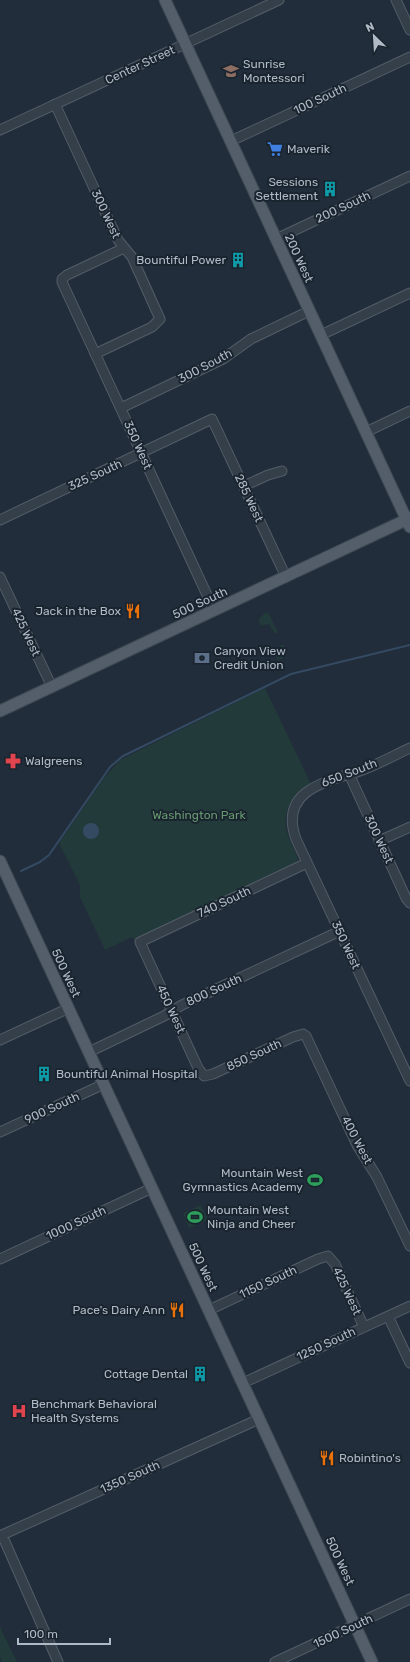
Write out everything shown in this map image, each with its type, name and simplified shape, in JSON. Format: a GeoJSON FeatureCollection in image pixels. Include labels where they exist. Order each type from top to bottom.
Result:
{"type":"FeatureCollection","features":[{"type":"Feature","properties":{"kind":"main road","name":"200 West"},"geometry":{"type":"LineString","coordinates":[[165,0],[309,311],[409,522]]}},
{"type":"Feature","properties":{"kind":"main road","name":"500 South"},"geometry":{"type":"LineString","coordinates":[[0,711],[214,610],[409,522]]}},
{"type":"Feature","properties":{"kind":"main road","name":"500 West"},"geometry":{"type":"LineString","coordinates":[[0,861],[2,873],[89,1052],[372,1662]]}},
{"type":"Feature","properties":{"kind":"street","name":"Center Street"},"geometry":{"type":"LineString","coordinates":[[0,130],[279,0]]}},
{"type":"Feature","properties":{"kind":"street"},"geometry":{"type":"LineString","coordinates":[[396,0],[410,30]]}},
{"type":"Feature","properties":{"kind":"street","name":"100 South"},"geometry":{"type":"LineString","coordinates":[[231,141],[410,57]]}},
{"type":"Feature","properties":{"kind":"street","name":"300 West"},"geometry":{"type":"LineString","coordinates":[[55,104],[118,240],[132,257],[158,315],[159,321],[152,327],[95,354]]}},
{"type":"Feature","properties":{"kind":"street","name":"200 South"},"geometry":{"type":"LineString","coordinates":[[276,239],[410,176]]}},
{"type":"Feature","properties":{"kind":"street","name":"350 West"},"geometry":{"type":"LineString","coordinates":[[124,248],[62,279],[63,286],[214,610]]}},
{"type":"Feature","properties":{"kind":"street"},"geometry":{"type":"LineString","coordinates":[[321,335],[410,293]]}},
{"type":"Feature","properties":{"kind":"street","name":"300 South"},"geometry":{"type":"LineString","coordinates":[[121,408],[223,359],[250,339],[309,311]]}},
{"type":"Feature","properties":{"kind":"street"},"geometry":{"type":"LineString","coordinates":[[366,432],[410,411]]}},
{"type":"Feature","properties":{"kind":"street","name":"325 South"},"geometry":{"type":"LineString","coordinates":[[0,520],[212,419]]}},
{"type":"Feature","properties":{"kind":"street","name":"285 West"},"geometry":{"type":"LineString","coordinates":[[212,419],[286,577]]}},
{"type":"Feature","properties":{"kind":"street"},"geometry":{"type":"LineString","coordinates":[[244,486],[268,475],[282,471]]}},
{"type":"Feature","properties":{"kind":"street","name":"425 West"},"geometry":{"type":"LineString","coordinates":[[0,577],[52,687]]}},
{"type":"Feature","properties":{"kind":"street","name":"650 South"},"geometry":{"type":"LineString","coordinates":[[294,806],[301,796],[309,790],[337,776],[358,771],[410,748]]}},
{"type":"Feature","properties":{"kind":"street","name":"300 West"},"geometry":{"type":"LineString","coordinates":[[349,774],[406,898],[410,903]]}},
{"type":"Feature","properties":{"kind":"street","name":"350 West"},"geometry":{"type":"LineString","coordinates":[[294,806],[291,819],[293,832],[410,1082]]}},
{"type":"Feature","properties":{"kind":"street"},"geometry":{"type":"LineString","coordinates":[[380,841],[410,827]]}},
{"type":"Feature","properties":{"kind":"street","name":"740 South"},"geometry":{"type":"LineString","coordinates":[[140,942],[308,863]]}},
{"type":"Feature","properties":{"kind":"street","name":"800 South"},"geometry":{"type":"LineString","coordinates":[[89,1052],[340,931]]}},
{"type":"Feature","properties":{"kind":"street","name":"450 West"},"geometry":{"type":"LineString","coordinates":[[140,942],[198,1068],[204,1076]]}},
{"type":"Feature","properties":{"kind":"street"},"geometry":{"type":"LineString","coordinates":[[0,1040],[68,1008]]}},
{"type":"Feature","properties":{"kind":"street","name":"850 South"},"geometry":{"type":"LineString","coordinates":[[204,1076],[213,1074],[293,1037],[303,1034]]}},
{"type":"Feature","properties":{"kind":"street","name":"400 West"},"geometry":{"type":"LineString","coordinates":[[303,1034],[309,1042],[358,1145],[377,1177],[410,1246]]}},
{"type":"Feature","properties":{"kind":"street","name":"900 South"},"geometry":{"type":"LineString","coordinates":[[0,1132],[104,1084]]}},
{"type":"Feature","properties":{"kind":"street","name":"1000 South"},"geometry":{"type":"LineString","coordinates":[[0,1259],[152,1188]]}},
{"type":"Feature","properties":{"kind":"street","name":"425 West"},"geometry":{"type":"LineString","coordinates":[[328,1256],[334,1264],[364,1327]]}},
{"type":"Feature","properties":{"kind":"street","name":"1150 South"},"geometry":{"type":"LineString","coordinates":[[209,1310],[318,1259],[328,1256]]}},
{"type":"Feature","properties":{"kind":"street","name":"1250 South"},"geometry":{"type":"LineString","coordinates":[[243,1383],[410,1306]]}},
{"type":"Feature","properties":{"kind":"street"},"geometry":{"type":"LineString","coordinates":[[388,1316],[410,1363]]}},
{"type":"Feature","properties":{"kind":"street","name":"1350 South"},"geometry":{"type":"LineString","coordinates":[[58,1662],[2,1535],[259,1419]]}},
{"type":"Feature","properties":{"kind":"street","name":"1500 South"},"geometry":{"type":"LineString","coordinates":[[275,1662],[410,1599]]}},
{"type":"Feature","properties":{"kind":"green space"},"geometry":{"type":"Polygon","coordinates":[[[266,612],[269,614],[278,632],[275,634],[269,624],[261,626],[258,620],[266,612]]]}},
{"type":"Feature","properties":{"kind":"green space"},"geometry":{"type":"Polygon","coordinates":[[[284,644],[286,650],[282,659],[278,660],[274,653],[281,650],[279,646],[284,644]]]}},
{"type":"Feature","properties":{"kind":"green space","name":"Washington Park"},"geometry":{"type":"Polygon","coordinates":[[[265,688],[311,784],[298,793],[289,805],[287,812],[286,827],[298,861],[294,865],[135,940],[132,937],[105,950],[80,897],[80,885],[59,843],[104,778],[120,760],[265,688]]]}},
{"type":"Feature","properties":{"kind":"green space","name":"Mountain West Ninja and Cheer"},"geometry":{"type":"Polygon","coordinates":[[[201,1205],[208,1220],[189,1228],[183,1213],[201,1205]]]}},
{"type":"Feature","properties":{"kind":"green space"},"geometry":{"type":"Polygon","coordinates":[[[0,1627],[17,1662],[2,1662],[0,1657],[0,1627]]]}},
{"type":"Feature","properties":{"kind":"water"},"geometry":{"type":"Polygon","coordinates":[[[88,823],[94,823],[99,828],[97,837],[94,839],[88,839],[83,834],[83,828],[88,823]]]}},
{"type":"Feature","properties":{"kind":"waterway"},"geometry":{"type":"LineString","coordinates":[[21,871],[40,862],[49,855],[110,767],[123,756],[291,674],[410,645]]}},
{"type":"Feature","properties":{"kind":"place","name":"Sunrise Montessori"},"geometry":{"type":"Point","coordinates":[231,71]}},
{"type":"Feature","properties":{"kind":"place","name":"Maverik"},"geometry":{"type":"Point","coordinates":[275,149]}},
{"type":"Feature","properties":{"kind":"place","name":"Sessions Settlement"},"geometry":{"type":"Point","coordinates":[330,189]}},
{"type":"Feature","properties":{"kind":"place","name":"Bountiful Power"},"geometry":{"type":"Point","coordinates":[238,260]}},
{"type":"Feature","properties":{"kind":"place","name":"Jack in the Box"},"geometry":{"type":"Point","coordinates":[133,611]}},
{"type":"Feature","properties":{"kind":"place","name":"Canyon View Credit Union"},"geometry":{"type":"Point","coordinates":[202,658]}},
{"type":"Feature","properties":{"kind":"place","name":"Walgreens"},"geometry":{"type":"Point","coordinates":[13,761]}},
{"type":"Feature","properties":{"kind":"place","name":"Bountiful Animal Hospital"},"geometry":{"type":"Point","coordinates":[44,1074]}},
{"type":"Feature","properties":{"kind":"place","name":"Mountain West Gymnastics Academy"},"geometry":{"type":"Point","coordinates":[315,1180]}},
{"type":"Feature","properties":{"kind":"place","name":"Mountain West Ninja and Cheer"},"geometry":{"type":"Point","coordinates":[195,1217]}},
{"type":"Feature","properties":{"kind":"place","name":"Pace's Dairy Ann"},"geometry":{"type":"Point","coordinates":[177,1310]}},
{"type":"Feature","properties":{"kind":"place","name":"Cottage Dental"},"geometry":{"type":"Point","coordinates":[200,1374]}},
{"type":"Feature","properties":{"kind":"place","name":"Benchmark Behavioral Health Systems"},"geometry":{"type":"Point","coordinates":[19,1411]}},
{"type":"Feature","properties":{"kind":"place","name":"Robintino's"},"geometry":{"type":"Point","coordinates":[327,1458]}}]}
